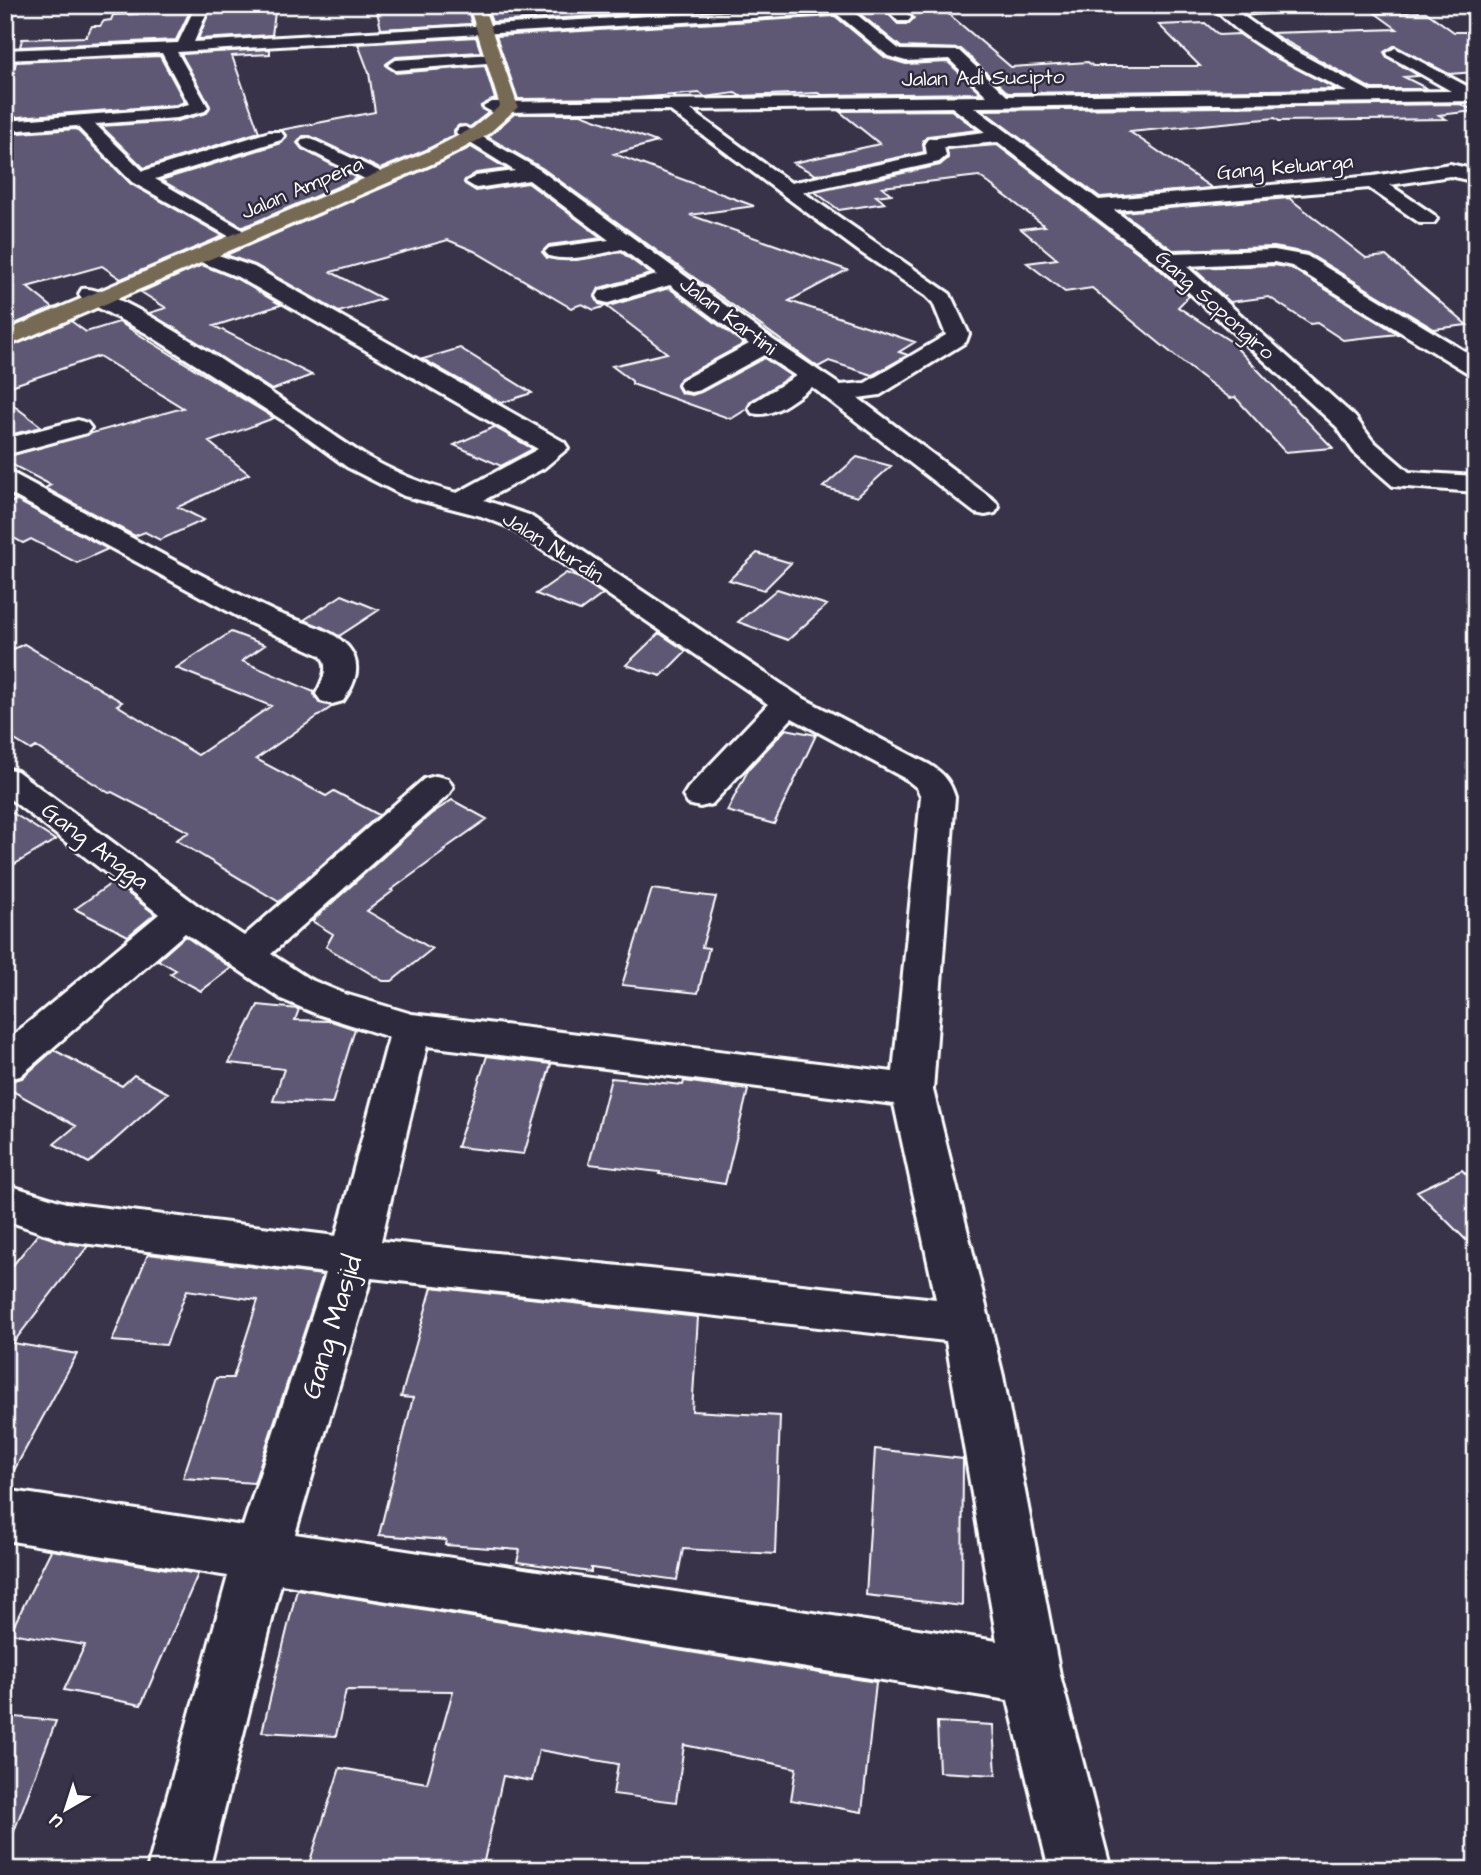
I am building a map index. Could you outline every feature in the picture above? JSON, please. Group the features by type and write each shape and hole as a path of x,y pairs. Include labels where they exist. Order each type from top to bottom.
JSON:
{"main road":[{"path":"462,5 490,54 500,107"},
{"path":"476,5 478,29"},
{"name":"Jalan Ampera","path":"5,330 203,256 498,121 500,107"},
{"name":"Jalan Ampera","path":"5,340 234,233 469,135"}],"street":[{"path":"176,48 203,5"},
{"path":"890,5 903,18"},
{"path":"1223,8 1311,5"},
{"path":"5,55 176,48 838,7 894,53 906,56 953,54 1001,100"},
{"path":"1223,8 1278,48 1368,97"},
{"path":"5,40 27,38"},
{"path":"5,126 177,113 199,107 176,48"},
{"path":"1395,53 1465,98"},
{"path":"396,65 490,54"},
{"path":"1278,81 1300,97"},
{"path":"1421,83 1465,98"},
{"path":"1084,84 1102,99"},
{"path":"1135,84 1154,88 1165,98"},
{"name":"Jalan Adi Sucipto","path":"500,107 1165,98 1465,98"},
{"name":"Gang Sopongiro","path":"956,101 1167,260 1346,422 1363,446 1402,481 1476,484"},
{"path":"673,105 894,268 944,300 958,337 877,387 863,392 834,393"},
{"path":"81,120 139,178 234,233"},
{"name":"Jalan Kartini","path":"469,135 533,174 765,345 813,376 985,507"},
{"path":"139,178 275,136"},
{"path":"788,189 932,158 937,156 934,143 1000,136"},
{"path":"309,143 372,175"},
{"name":"Gang Keluarga","path":"1097,206 1373,182 1450,170 1476,176"},
{"path":"476,182 533,174"},
{"path":"1373,182 1427,219"},
{"path":"556,252 593,249 626,242"},
{"path":"203,256 246,272 555,448 528,466 486,485 462,502"},
{"path":"1167,260 1274,256 1292,258 1319,271 1476,368"},
{"path":"608,296 675,277"},
{"name":"Jalan Nurdin","path":"95,297 133,315 296,418 356,461 414,489 508,515 788,702 918,772 933,783 938,797 912,1090"},
{"path":"691,385 765,345"},
{"path":"761,408 813,376"},
{"path":"5,447 78,428"},
{"path":"13,492 338,654 342,665 340,680 332,694"},
{"path":"700,796 788,702"},
{"name":"Gang Angga","path":"5,778 184,914"},
{"path":"245,956 436,787"},
{"path":"5,1065 184,914 295,989 331,1004 411,1029 912,1090 967,1324 1031,1675 1080,1870"},
{"name":"Gang Masjid","path":"178,1870 261,1556 354,1257 411,1029"},
{"path":"5,1202 66,1222 354,1257 967,1324"},
{"path":"5,1515 1031,1675"}],"building":[{"path":"140,5 193,5 176,40 20,47 22,39 86,37 92,26 100,26 104,21 111,20 113,15 138,14"},
{"path":"212,5 276,5 272,35 198,39"},
{"path":"422,5 423,9 467,7 472,24 381,29 376,7"},
{"path":"582,5 596,8 794,5 492,22 486,6"},
{"path":"849,5 880,5 898,24 908,24 914,18 903,5 938,5 1011,67 1088,62 1093,66 1200,66 1159,25 1205,23 1219,35 1239,34 1274,57 1336,89 1008,93 961,49 901,47"},
{"path":"1426,12 1454,32 1476,32 1476,72 1449,74 1394,46 1384,52 1387,57 1419,76 1404,77 1428,89 1372,89 1271,33 1397,29 1375,13"},
{"path":"835,16 886,58 906,64 948,62 981,93 740,96 735,93 705,97 700,93 635,98 518,99 496,36"},
{"path":"476,37 481,52 396,57 386,64 396,73 485,66 495,99 481,106 488,113 470,127 459,125 454,130 455,135 426,150 380,169 310,136 303,136 297,143 302,149 358,178 243,227 161,180 282,143 287,136 281,130 375,112 369,73 358,44"},
{"path":"270,49 270,54 232,56 259,132 144,168 101,126 177,121 207,113 210,106 181,54"},
{"path":"160,56 185,102 176,105 5,118 5,106 16,62"},
{"path":"1460,104 1475,111 1439,115 1446,119 1279,121 1275,118 1130,132 1212,188 1100,197 982,110"},
{"path":"951,110 978,130 928,136 923,141 924,152 816,175 793,163 880,144 839,111"},
{"path":"514,114 581,114 657,142 614,154 754,206 690,215 847,270 789,301 915,342 899,352 908,355 872,375 829,361 818,367 542,168 488,137"},
{"path":"76,129 131,184 223,236 121,279 102,266 27,287 53,308 5,328 5,134"},
{"path":"997,145 1157,267 1189,296 1178,307 1230,341 1333,448 1285,452 1235,397 1230,398 1191,369 1092,288 1065,292 1027,263 1057,259 1021,229 1045,226 979,176 882,187 891,194 876,196 885,203 839,210 815,192 940,165 948,158 947,149"},
{"path":"471,147 507,169 476,173 465,180 465,184 476,191 528,183 602,238 549,245 542,252 547,258 576,260 621,252 651,274 599,288 595,297 599,304 609,306 669,288 744,344 681,378 677,386 681,393 692,395 701,392 764,358 791,376 751,401 747,409 731,419 632,384 632,381 612,366 667,353 606,306 594,310 582,304 571,308 474,251 448,240 331,272 383,299 339,312 255,265 226,255"},
{"path":"1289,198 1366,258 1386,256 1467,325 1434,329 1307,253 1274,247 1173,250 1121,212"},
{"path":"202,265 237,279 281,305 214,326 312,375 272,390 149,313 166,308 141,292"},
{"path":"1274,265 1291,268 1398,334 1343,340 1317,323 1310,324 1269,297 1230,302 1193,268"},
{"path":"71,321 86,332 119,322 274,418 209,442 249,474 178,507 204,520 160,540 145,532 135,536 45,488 51,485 5,461 5,457 183,408 99,356 5,388 5,349"},
{"path":"460,348 532,393 501,403 423,359"},
{"path":"5,399 42,427 5,436"},
{"path":"494,427 533,449 501,466 454,445"},
{"path":"857,457 891,466 857,497 823,487"},
{"path":"16,500 108,549 77,563 31,539 23,543 5,533 5,505"},
{"path":"757,553 791,563 764,590 729,580"},
{"path":"566,573 603,594 580,611 536,594"},
{"path":"777,589 827,605 788,640 738,622"},
{"path":"342,595 379,610 339,636 304,620"},
{"path":"231,632 265,645 242,661 314,692 319,703 333,706 256,759 326,796 334,791 379,815 279,902 176,840 189,832 112,792 109,793 36,747 31,750 5,734 5,653 24,644 122,702 117,705 198,755 271,706 176,668"},
{"path":"659,633 686,651 661,676 626,665"},
{"path":"786,729 816,735 774,824 727,811 749,768"},
{"path":"452,800 487,819 443,850 445,851 367,911 432,949 392,981 383,981 326,947 333,934 312,921 431,814"},
{"path":"5,808 55,840 5,870"},
{"path":"113,882 155,914 128,936 75,909"},
{"path":"652,889 716,897 702,947 709,948 698,993 622,985"},
{"path":"185,936 231,968 201,991 170,974 176,970 158,960"},
{"path":"258,1005 299,1009 295,1020 331,1021 355,1029 332,1104 273,1101 284,1069 229,1063"},
{"path":"54,1050 122,1086 134,1075 168,1093 89,1163 54,1144 76,1126 5,1087 5,1082 22,1078"},
{"path":"487,1056 551,1064 524,1154 457,1147"},
{"path":"611,1078 683,1085 684,1081 748,1090 725,1184 659,1174 660,1172 589,1164"},
{"path":"1462,1170 1476,1184 1476,1250 1417,1191"},
{"path":"38,1234 65,1243 88,1246 13,1343 77,1354 5,1487 5,1275"},
{"path":"148,1254 323,1275 254,1483 183,1478 216,1378 233,1378 258,1300 187,1290 166,1345 112,1341"},
{"path":"432,1287 698,1317 692,1411 780,1416 775,1554 683,1549 677,1580 591,1568 591,1572 517,1562 520,1550 445,1545 446,1540 379,1535 413,1398 401,1397"},
{"path":"875,1449 963,1459 962,1606 866,1595"},
{"path":"51,1550 198,1574 141,1705 64,1690 85,1645 10,1633"},
{"path":"297,1589 876,1682 862,1812 791,1800 796,1768 684,1745 676,1802 613,1794 618,1764 539,1750 532,1781 503,1776 482,1870 307,1870 340,1768 427,1783 453,1691 346,1690 336,1736 262,1732"},
{"path":"5,1716 56,1721 8,1847 5,1846"},
{"path":"937,1722 993,1725 996,1775 939,1772"}]}
